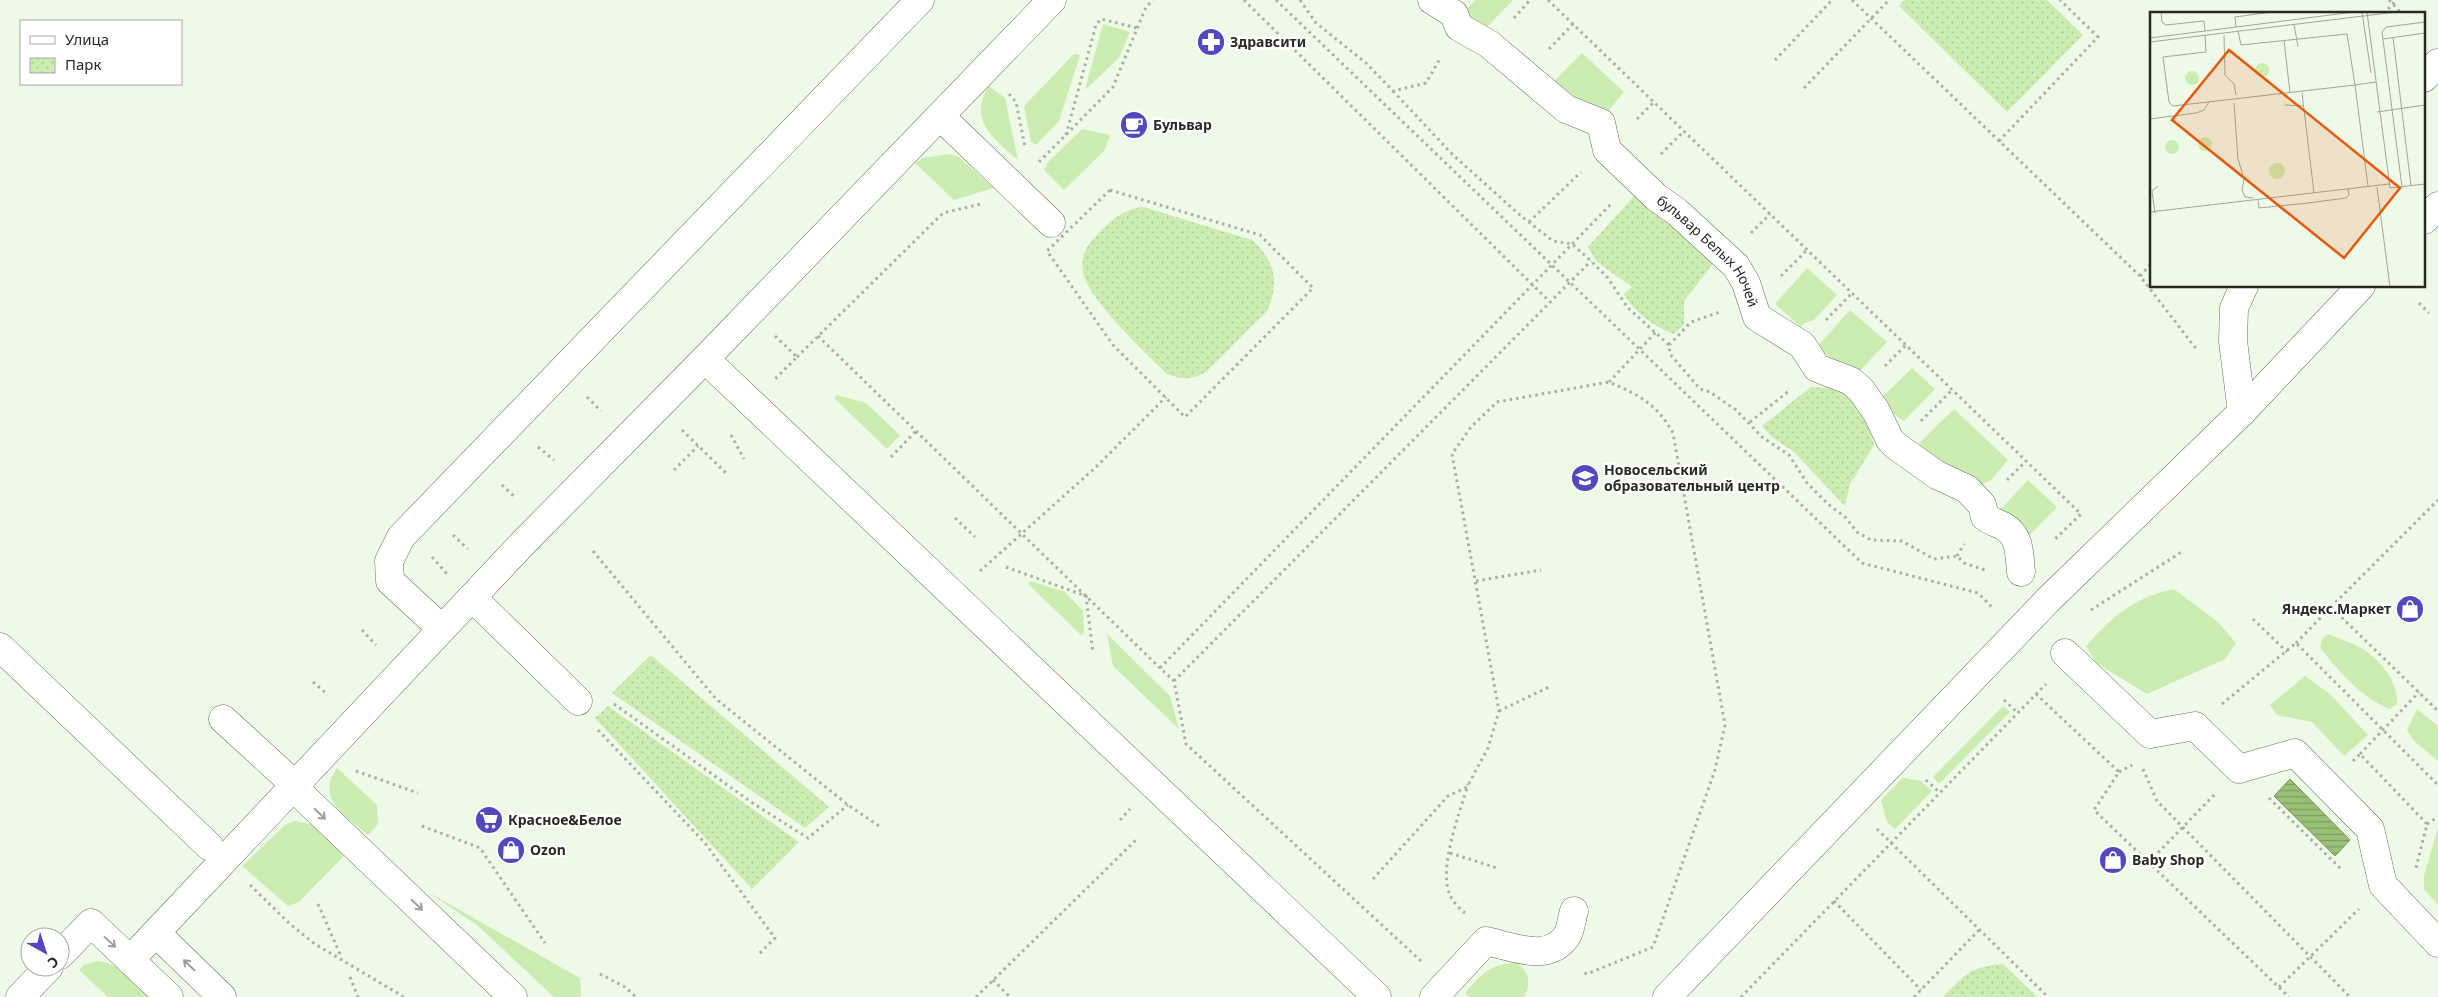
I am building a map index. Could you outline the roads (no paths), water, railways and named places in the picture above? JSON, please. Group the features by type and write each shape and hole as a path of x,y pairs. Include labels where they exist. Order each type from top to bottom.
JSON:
{"street":[{"path":"442,629 390,581 389,561 401,537 920,0"},
{"path":"130,960 525,541 705,359 1052,0"},
{"name":"бульвар Белых Ночей","path":"1432,0 1454,14 1459,26 1489,44 1566,110 1601,123 1607,150 1656,197 1677,212 1736,266 1746,283 1757,318 1802,345 1817,368 1851,381 1861,390 1876,411 1890,440 1896,446 1937,475 1967,489 1982,505 1985,517 2004,526 2014,536 2019,545 2021,572"},
{"path":"2426,76 2438,63"},
{"path":"940,116 1051,222"},
{"path":"2426,218 2438,206"},
{"path":"2242,412 2233,341 2234,308 2243,288"},
{"path":"1667,997 2049,599 2242,412 2360,288"},
{"path":"705,359 1377,997"},
{"path":"483,608 583,710"},
{"path":"0,647 209,846"},
{"path":"2065,653 2150,734 2195,726 2239,769 2295,754 2370,829 2383,885 2438,943"},
{"path":"222,719 513,997"},
{"path":"1434,997 1486,941 1542,953 1554,949 1568,933 1574,911"},
{"path":"70,945 91,923 169,997"},
{"path":"156,934 222,997"},
{"path":"20,997 39,977"}],"place":[{"name":"Здравсити","path":"1211,42"},
{"name":"Бульвар","path":"1134,125"},
{"name":"Новосельский образовательный центр","path":"1585,478"},
{"name":"Яндекс.Маркет","path":"2410,609"},
{"name":"Красное&Белое","path":"489,820"},
{"name":"Ozon","path":"511,850"},
{"name":"Baby Shop","path":"2113,860"}]}
